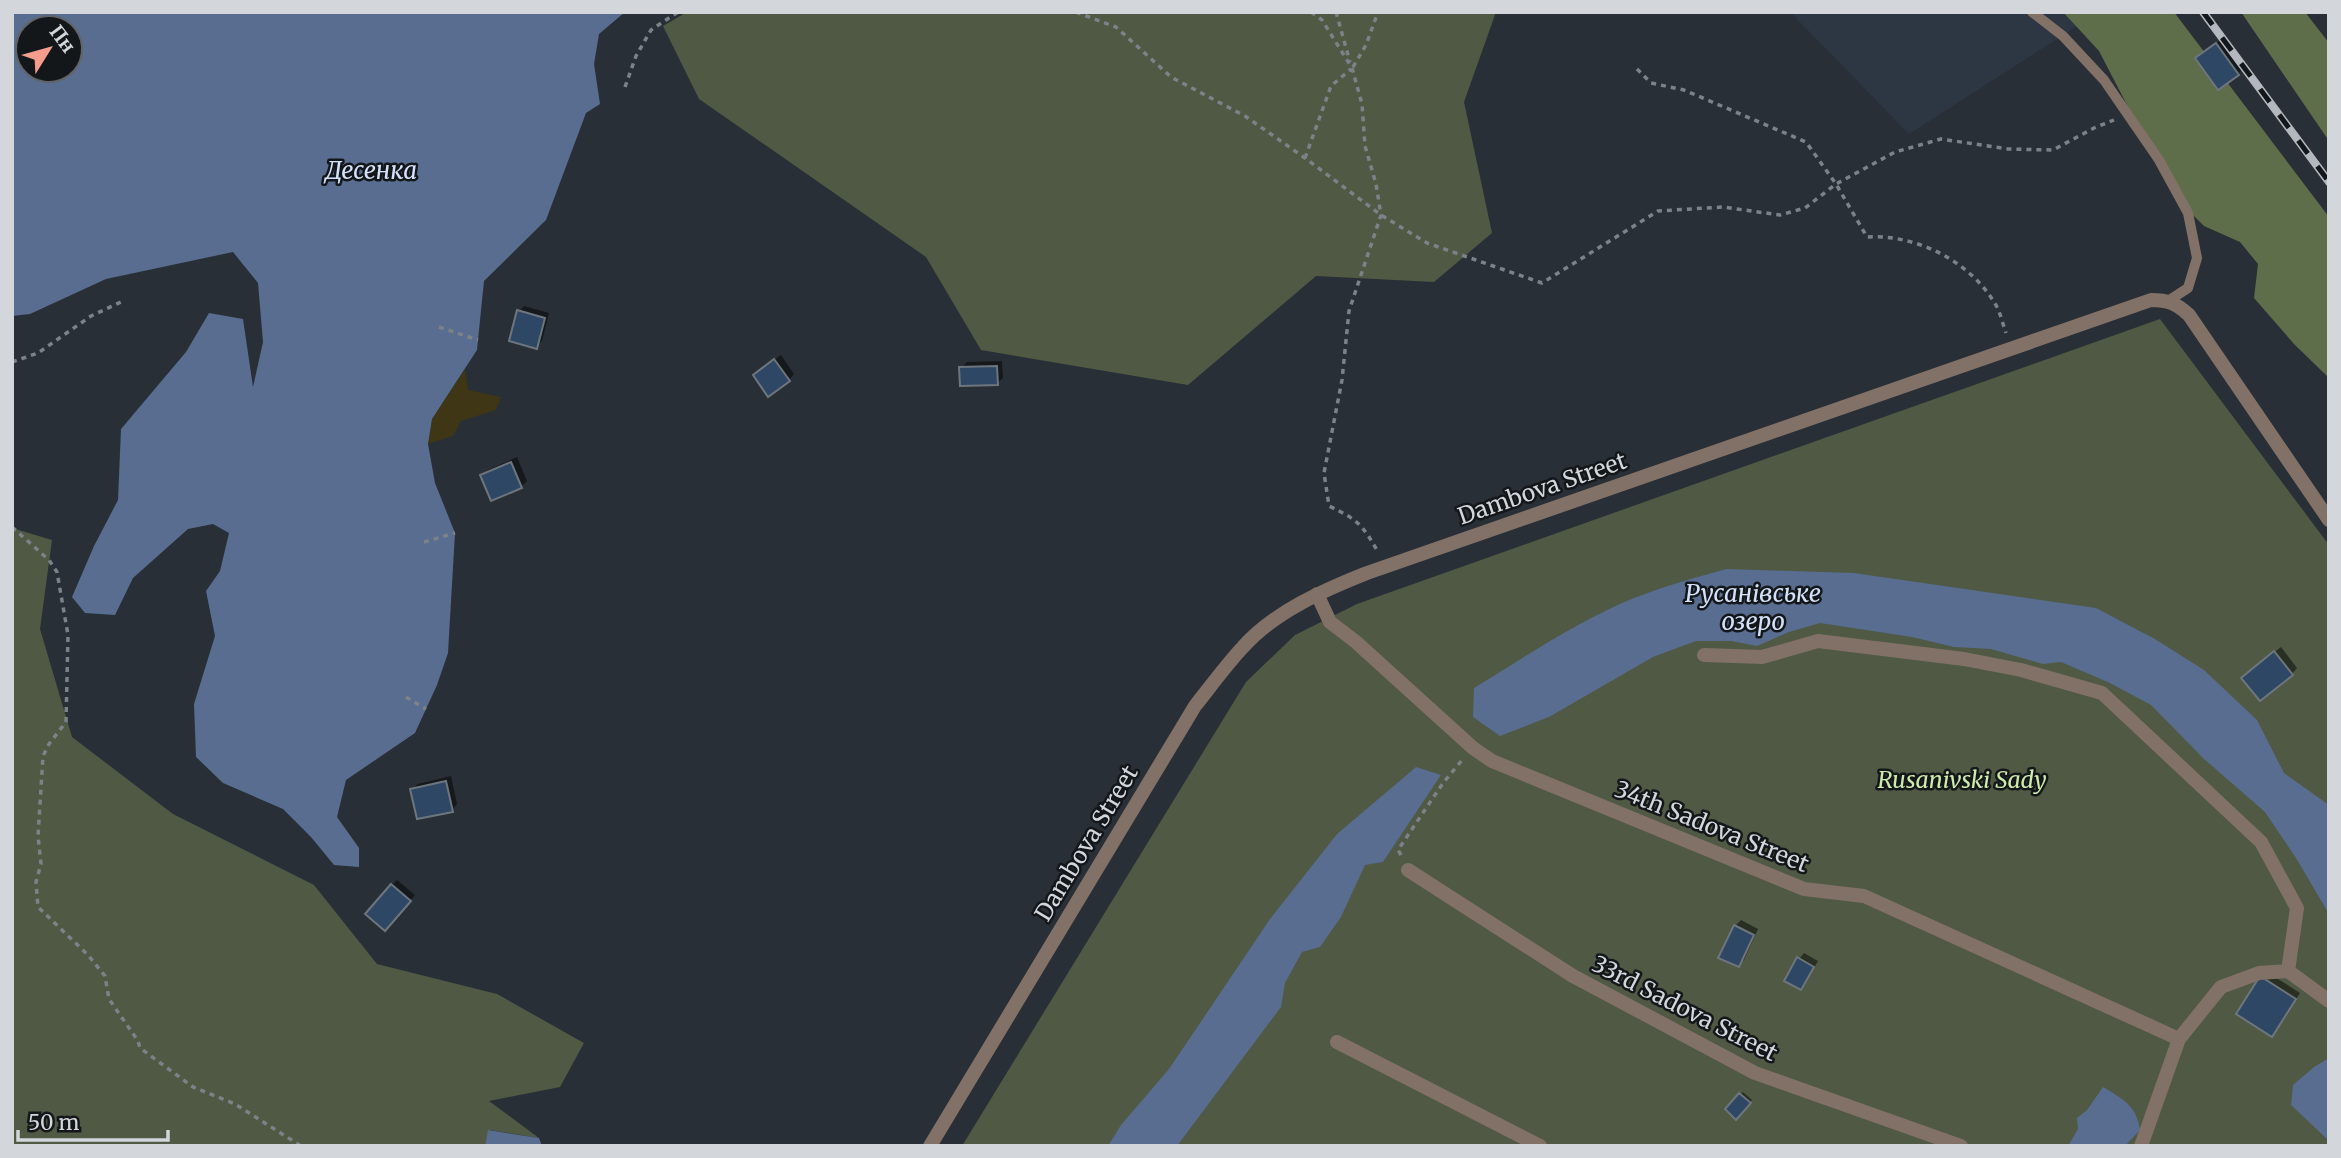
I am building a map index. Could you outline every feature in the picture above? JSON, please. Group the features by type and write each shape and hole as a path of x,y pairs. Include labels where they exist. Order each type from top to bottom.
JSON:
{"street":[{"name":"Dambova Street","path":"930,1146 1195,706 1244,646 1263,629 1317,594 1386,566 2151,300 2168,300"},
{"path":"2168,300 2189,315 2329,520"},
{"name":"34th Sadova Street","path":"1317,594 1330,622 1365,649 1472,748 1492,761 1804,889 1864,896 2179,1039"},
{"path":"1704,655 1762,657 1818,641 1964,659 2021,670 2102,693 2261,842 2297,908 2288,971"},
{"name":"33rd Sadova Street","path":"1408,870 1573,976 1755,1073 1961,1146"},
{"path":"2140,1146 2179,1039 2221,987 2259,973 2288,971 2329,1001"},
{"path":"1337,1042 1540,1146"}],"lane":[{"path":"2032,12 2063,36 2104,79 2159,160 2188,213 2197,258 2188,288 2168,300"}],"path":[{"path":"625,87 636,56 651,30 678,12"},
{"path":"1076,12 1115,27 1171,77 1245,116 1381,215 1427,243 1542,283 1658,211 1723,207 1780,215 1805,208 1836,184 1895,152 1941,139 2008,149 2053,150 2094,128 2129,114"},
{"path":"1311,12 1322,20 1352,68"},
{"path":"1336,12 1362,104 1365,146 1376,184 1381,215 1349,311 1342,380 1324,473 1329,506 1354,518 1367,533 1386,566"},
{"path":"1306,158 1331,86 1352,68 1366,45 1378,12"},
{"path":"1637,69 1651,83 1684,90 1806,142 1836,184 1867,237 1887,236 1935,249 1970,274 1997,307 2012,348"},
{"path":"12,362 38,353 91,316 123,301"},
{"path":"439,327 478,340"},
{"path":"12,527 49,560 57,572 68,635 66,722 43,756 38,836 41,864 36,882 38,907 89,955 105,976 109,999 140,1048 193,1087 235,1104 301,1146"},
{"path":"424,542 455,533"},
{"path":"406,697 426,709"},
{"path":"1408,870 1398,850 1443,783 1472,748"}],"shaded area":[{"path":"1790,12 2099,12 1909,134"}],"green space":[{"path":"687,12 1496,12 1464,102 1492,233 1434,282 1316,276 1188,385 981,350 926,257 699,99 663,26"},
{"path":"2063,12 2174,12 2329,217 2329,378 2294,344 2254,298 2258,264 2240,242 2204,226 2184,206 2141,132 2099,51"},
{"path":"2241,12 2305,12 2329,43 2329,141"},
{"name":"Rusanivski Sady","path":"2160,319 2329,545 2329,1146 962,1146 1246,682 1295,635 1357,604"},
{"path":"12,528 52,540 40,629 72,737 173,814 314,885 377,964 497,994 584,1043 560,1087 489,1101 539,1138 489,1130 485,1146 12,1146"}],"sand":[{"path":"465,369 468,390 501,397 496,410 461,421 453,436 428,444 432,419"}],"water":[{"name":"Десенка","path":"12,12 625,12 599,34 594,64 600,104 586,113 546,220 484,281 477,350 432,419 428,444 435,483 455,533 448,653 415,733 346,780 337,817 359,848 359,867 334,865 283,809 223,783 196,757 194,704 215,636 206,591 220,571 229,533 213,524 188,529 133,578 115,615 85,613 72,597 118,500 121,429 186,352 209,313 243,319 253,387 263,342 258,283 233,252 106,279 30,314 12,316"},
{"name":"Русанівське озеро","path":"1727,569 1854,573 2096,608 2155,639 2204,670 2257,720 2284,773 2329,805 2329,914 2265,812 2204,759 2151,705 2110,683 2061,662 2043,664 1991,649 1954,647 1912,637 1820,623 1789,632 1757,646 1731,641 1696,641 1653,657 1549,717 1500,736 1473,717 1474,688 1552,640 1634,598"},
{"path":"1416,767 1441,775 1383,862 1365,865 1341,917 1320,947 1302,952 1285,983 1281,1007 1177,1146 1108,1146 1121,1125 1169,1069 1270,919 1337,834"},
{"path":"2329,1058 2329,1141 2291,1105 2293,1085"},
{"path":"2103,1087 2132,1109 2140,1130 2125,1146 2068,1146 2078,1129 2077,1118 2087,1110"},
{"path":"488,1130 539,1138 542,1146 485,1146"}],"building":[{"path":"2216,43 2239,75 2218,90 2195,58"},
{"path":"517,310 545,318 537,349 509,341"},
{"path":"774,359 790,381 768,397 753,375"},
{"path":"997,366 998,385 960,386 959,367"},
{"path":"511,462 522,488 491,501 480,475"},
{"path":"2274,651 2293,675 2260,701 2241,678"},
{"path":"446,781 453,812 417,819 410,789"},
{"path":"391,884 411,901 385,931 365,914"},
{"path":"1734,925 1754,935 1739,967 1718,958"},
{"path":"1797,957 1814,967 1801,990 1784,981"},
{"path":"2260,976 2296,999 2272,1037 2236,1014"},
{"path":"1739,1093 1751,1103 1736,1120 1725,1109"}],"railway":[{"path":"2203,12 2329,182"}]}
